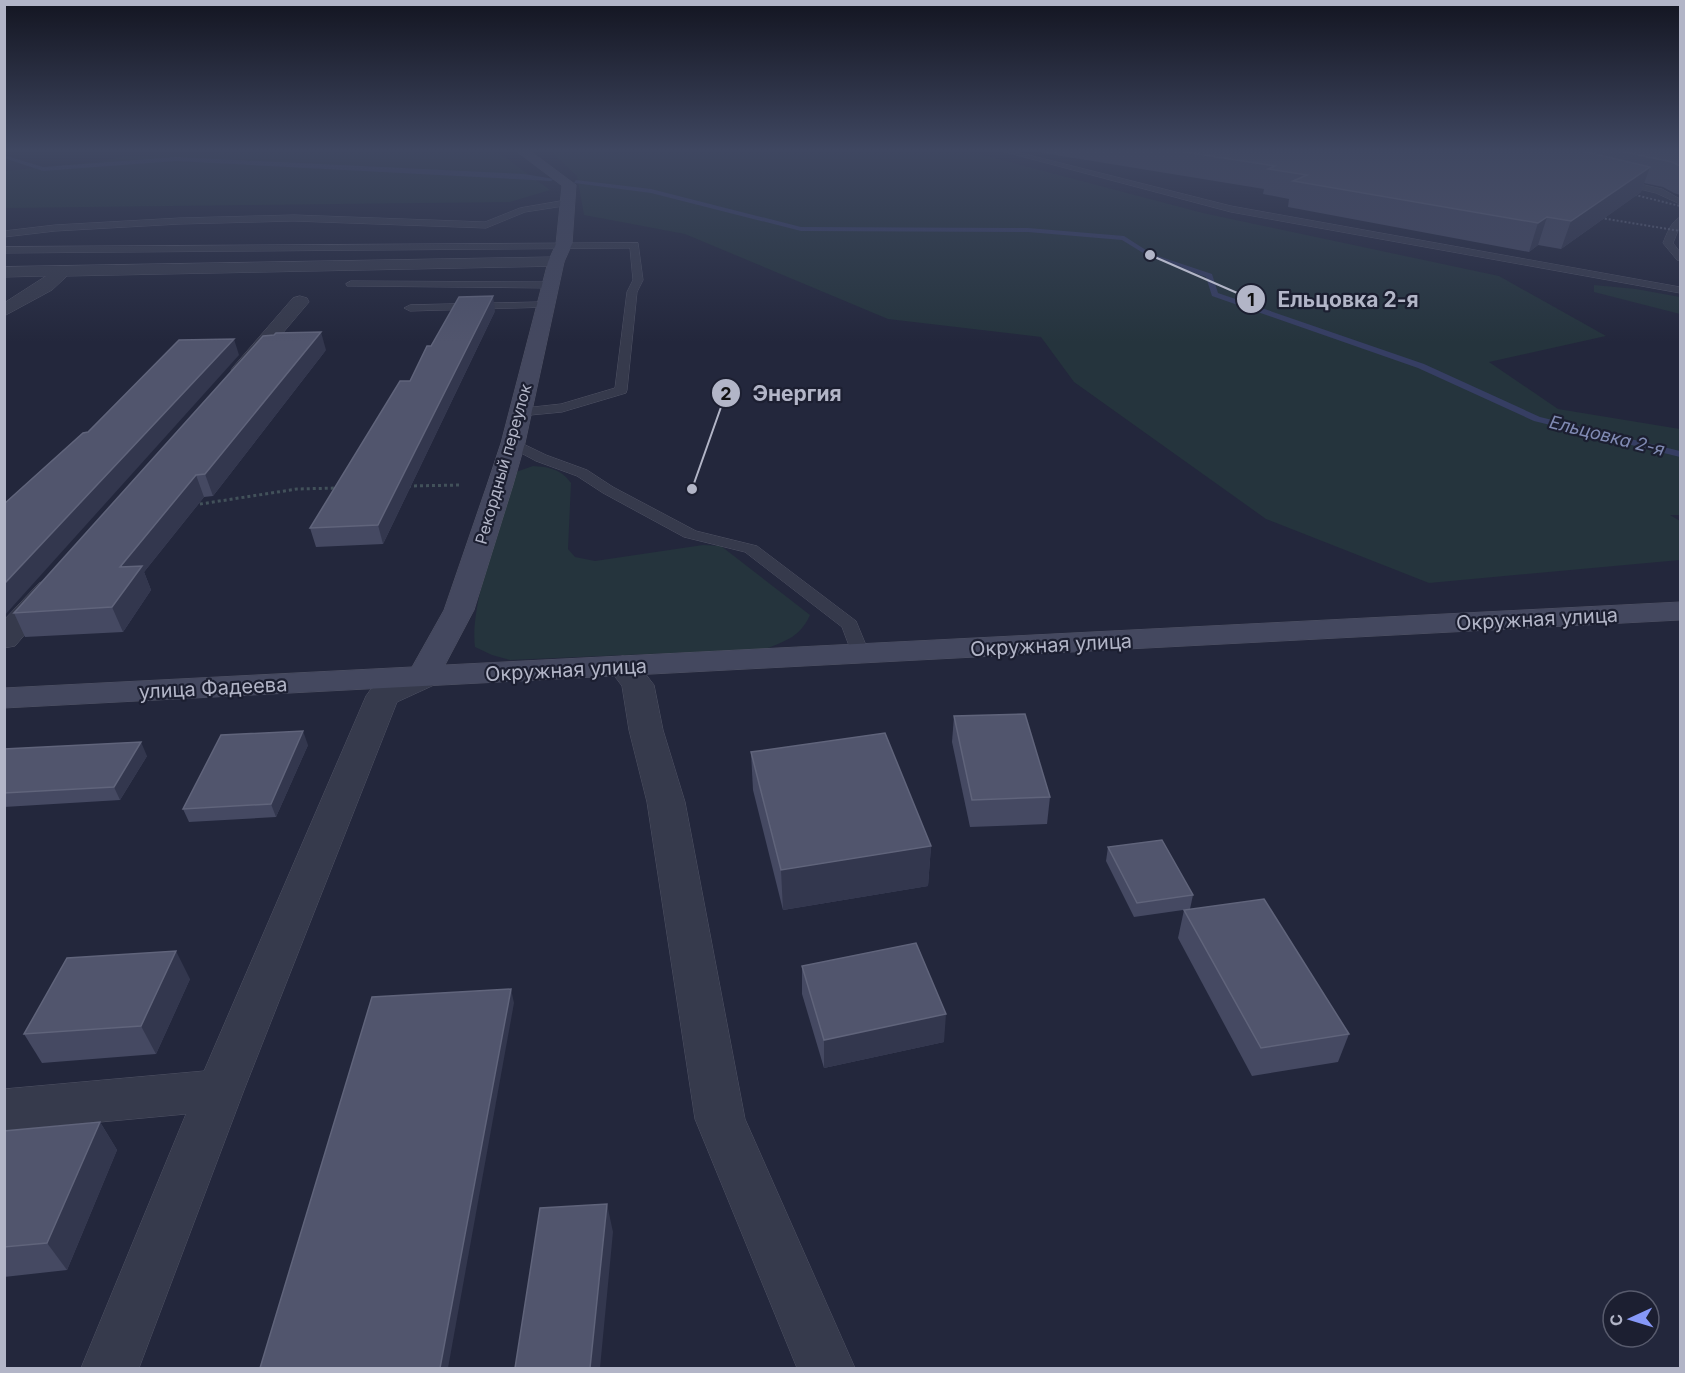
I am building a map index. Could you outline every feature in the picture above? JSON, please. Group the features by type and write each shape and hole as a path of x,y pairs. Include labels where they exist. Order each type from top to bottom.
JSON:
{"main road":[{"name":"Рекордный переулок","path":"422,678 459,610 513,443 554,274 565,214"},
{"name":"Окружная улица","path":"422,678 1680,611"},
{"name":"улица Фадеева","path":"4,698 422,678"}],"street":[{"path":"4,311 46,286 64,270"},
{"path":"4,272 64,270 554,274"},
{"path":"225,388 300,302"},
{"path":"4,639 65,570"},
{"path":"623,666 638,685 646,730 666,802 720,1119 826,1368"},
{"path":"110,1368 220,1090 383,696 422,678"},
{"path":"4,1110 220,1090"}],"lane":[{"path":"4,234 55,228 294,218 486,225 514,214"},
{"path":"1259,214 1680,290"},
{"path":"1680,220 1672,231 1668,243 1680,258"},
{"path":"410,308 554,274 635,245 638,280 632,292 621,390 562,408 520,412"},
{"path":"4,250 554,274"},
{"path":"351,284 554,274"},
{"path":"513,443 541,458 582,473 608,490 690,534 751,549 850,625 861,655"}],"path":[{"path":"405,486 500,485"},
{"path":"187,505 209,504 297,489 345,488"}],"shaded area":[{"path":"1208,214 1499,276 1606,336 1489,362 1558,409 1680,429 1680,515 1670,515 1680,521 1680,560 1429,583 1266,519 1074,382 1041,337 888,319 685,234 584,215"},
{"path":"1594,285 1636,289 1680,297 1680,314 1594,292"},
{"path":"533,466 554,470 571,483 568,549 575,557 595,561 703,545 721,546 810,615 802,628 792,637 766,649 510,660 475,647 477,608 488,560 503,512 516,472"}],"building":[{"path":"1486,214 1581,214 1571,221 1547,217 1538,223"},
{"path":"493,296 378,525 310,528 400,381 410,381 427,346 431,346 459,297"},
{"path":"321,332 205,474 196,475 120,567 142,566 112,607 14,613 263,336 276,333"},
{"path":"234,339 4,584 4,504 83,433 88,432 179,340"},
{"path":"1025,714 1050,797 972,800 954,716"},
{"path":"303,731 271,804 183,809 221,735"},
{"path":"885,733 931,846 781,870 751,752"},
{"path":"141,742 114,787 4,793 4,749"},
{"path":"1162,840 1193,895 1137,903 1108,847"},
{"path":"1264,899 1349,1034 1261,1048 1184,910"},
{"path":"916,943 946,1014 824,1040 802,966"},
{"path":"176,951 141,1026 24,1034 67,958"},
{"path":"511,989 440,1368 260,1368 372,997"},
{"path":"100,1122 47,1243 4,1247 4,1131"},
{"path":"607,1204 590,1368 515,1368 540,1208"}],"waterway":[{"name":"Ельцовка 2-я","path":"742,214 801,229 1028,230 1124,238 1150,255 1209,276 1215,294 1421,366 1537,419 1680,454"}],"railway":[{"path":"1589,216 1680,231"}],"place":[{"name":"Ельцовка 2-я","path":"1150,255"},
{"name":"Энергия","path":"692,489"}]}
